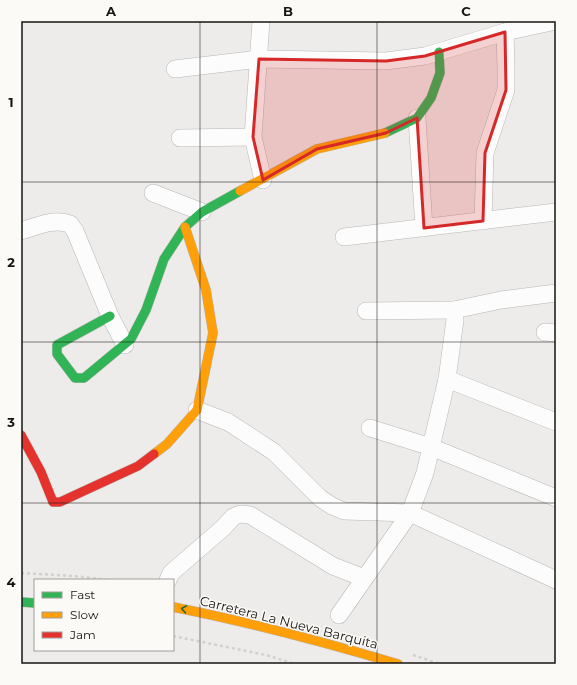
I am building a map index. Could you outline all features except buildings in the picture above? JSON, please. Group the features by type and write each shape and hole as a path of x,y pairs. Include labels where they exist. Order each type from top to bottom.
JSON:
{"street":[{"path":"261,21 254,137 263,180"},
{"path":"174,69 259,59 386,61 424,56 505,32 556,21"},
{"path":"483,221 485,153 506,90 505,32"},
{"path":"110,316 57,345 57,354 76,378 84,378 131,339 146,310 164,259 185,227 202,212 263,180 317,149 386,133 417,118 431,98 440,73 439,52"},
{"path":"417,118 424,228"},
{"path":"180,138 254,137"},
{"path":"153,193 202,212"},
{"path":"344,237 556,212"},
{"path":"21,231 59,221 70,224 75,231 110,316 125,345"},
{"path":"21,435 41,472 53,502 60,502 138,466 167,444 197,410 213,333 206,290 185,227"},
{"path":"366,311 454,310 501,300 556,293"},
{"path":"339,615 410,513 424,473 447,379 455,320 454,310"},
{"path":"447,379 556,422"},
{"path":"197,410 228,422 274,452 320,498 332,506 344,511 410,513 556,580"},
{"path":"370,428 431,447 556,498"},
{"path":"168,579 171,573 223,528 233,517 240,514 250,515 333,566 364,578"},
{"path":"21,602 34,603"},
{"name":"Carretera La Nueva Barquita","path":"174,607 219,616 322,641 398,664"}],"path":[{"path":"21,573 100,579"},
{"path":"174,636 266,655 295,664"}],"highlighted area":[{"path":"505,32 506,90 485,153 483,221 424,228 417,118 386,133 317,149 263,180 253,137 259,59 386,61 425,56"}],"traffic: fast":[{"path":"385,133 417,118 431,98 440,73 439,52"},
{"path":"110,316 57,345 57,354 75,378 84,378 131,339 146,310 164,259 185,227 202,212 240,191"},
{"path":"21,602 34,603"}],"traffic: slow":[{"path":"240,191 317,149 385,133"},
{"path":"154,454 167,444 197,410 213,333 206,290 185,227"},
{"path":"174,607 286,633 398,664"}],"traffic: jam":[{"path":"21,435 41,472 53,502 60,502 138,466 154,454"}]}
